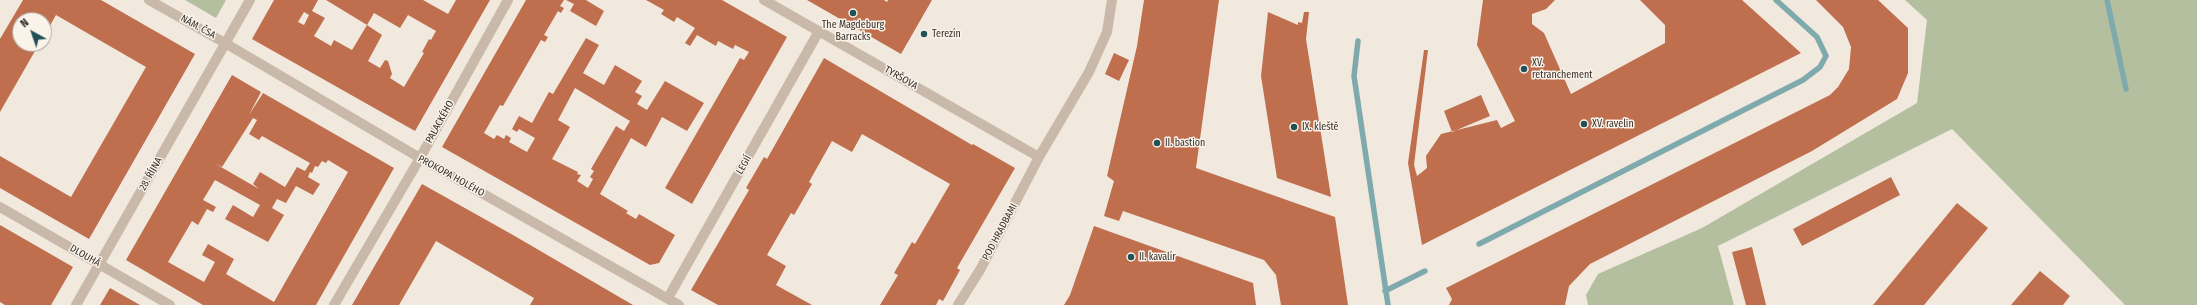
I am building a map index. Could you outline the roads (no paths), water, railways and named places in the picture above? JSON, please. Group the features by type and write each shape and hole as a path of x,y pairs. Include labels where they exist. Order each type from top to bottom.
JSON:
{"street":[{"name":"NÁM. ČSA","path":"149,0 225,42 250,0"},
{"name":"PALACKÉHO","path":"334,305 420,158 508,0"},
{"name":"TYRŠOVA","path":"764,0 1039,157"},
{"name":"POD HRADBAMI","path":"958,305 980,270 1039,157 1089,72 1106,32 1112,0"},
{"name":"LEGIÍ","path":"668,298 819,31"},
{"name":"PROKOPA HOLÉHO","path":"225,42 420,158 679,305"},
{"name":"28. ŘÍJNA","path":"76,305 225,42"},
{"name":"DLOUHÁ","path":"0,207 170,305"}],"waterway":[{"path":"1479,244 1803,80 1820,67 1826,56 1817,37 1776,0"},
{"path":"2107,0 2126,89"},
{"path":"1358,41 1354,76 1388,305"},
{"path":"1385,291 1425,271"}],"place":[{"name":"The Magdeburg Barracks","path":"853,13"},
{"name":"Terezín","path":"924,34"},
{"name":"XV. retranchement","path":"1524,69"},
{"name":"XV. ravelin","path":"1584,124"},
{"name":"IX. kleště","path":"1294,127"},
{"name":"II. bastion","path":"1157,143"},
{"name":"II. kavalír","path":"1131,257"}]}
